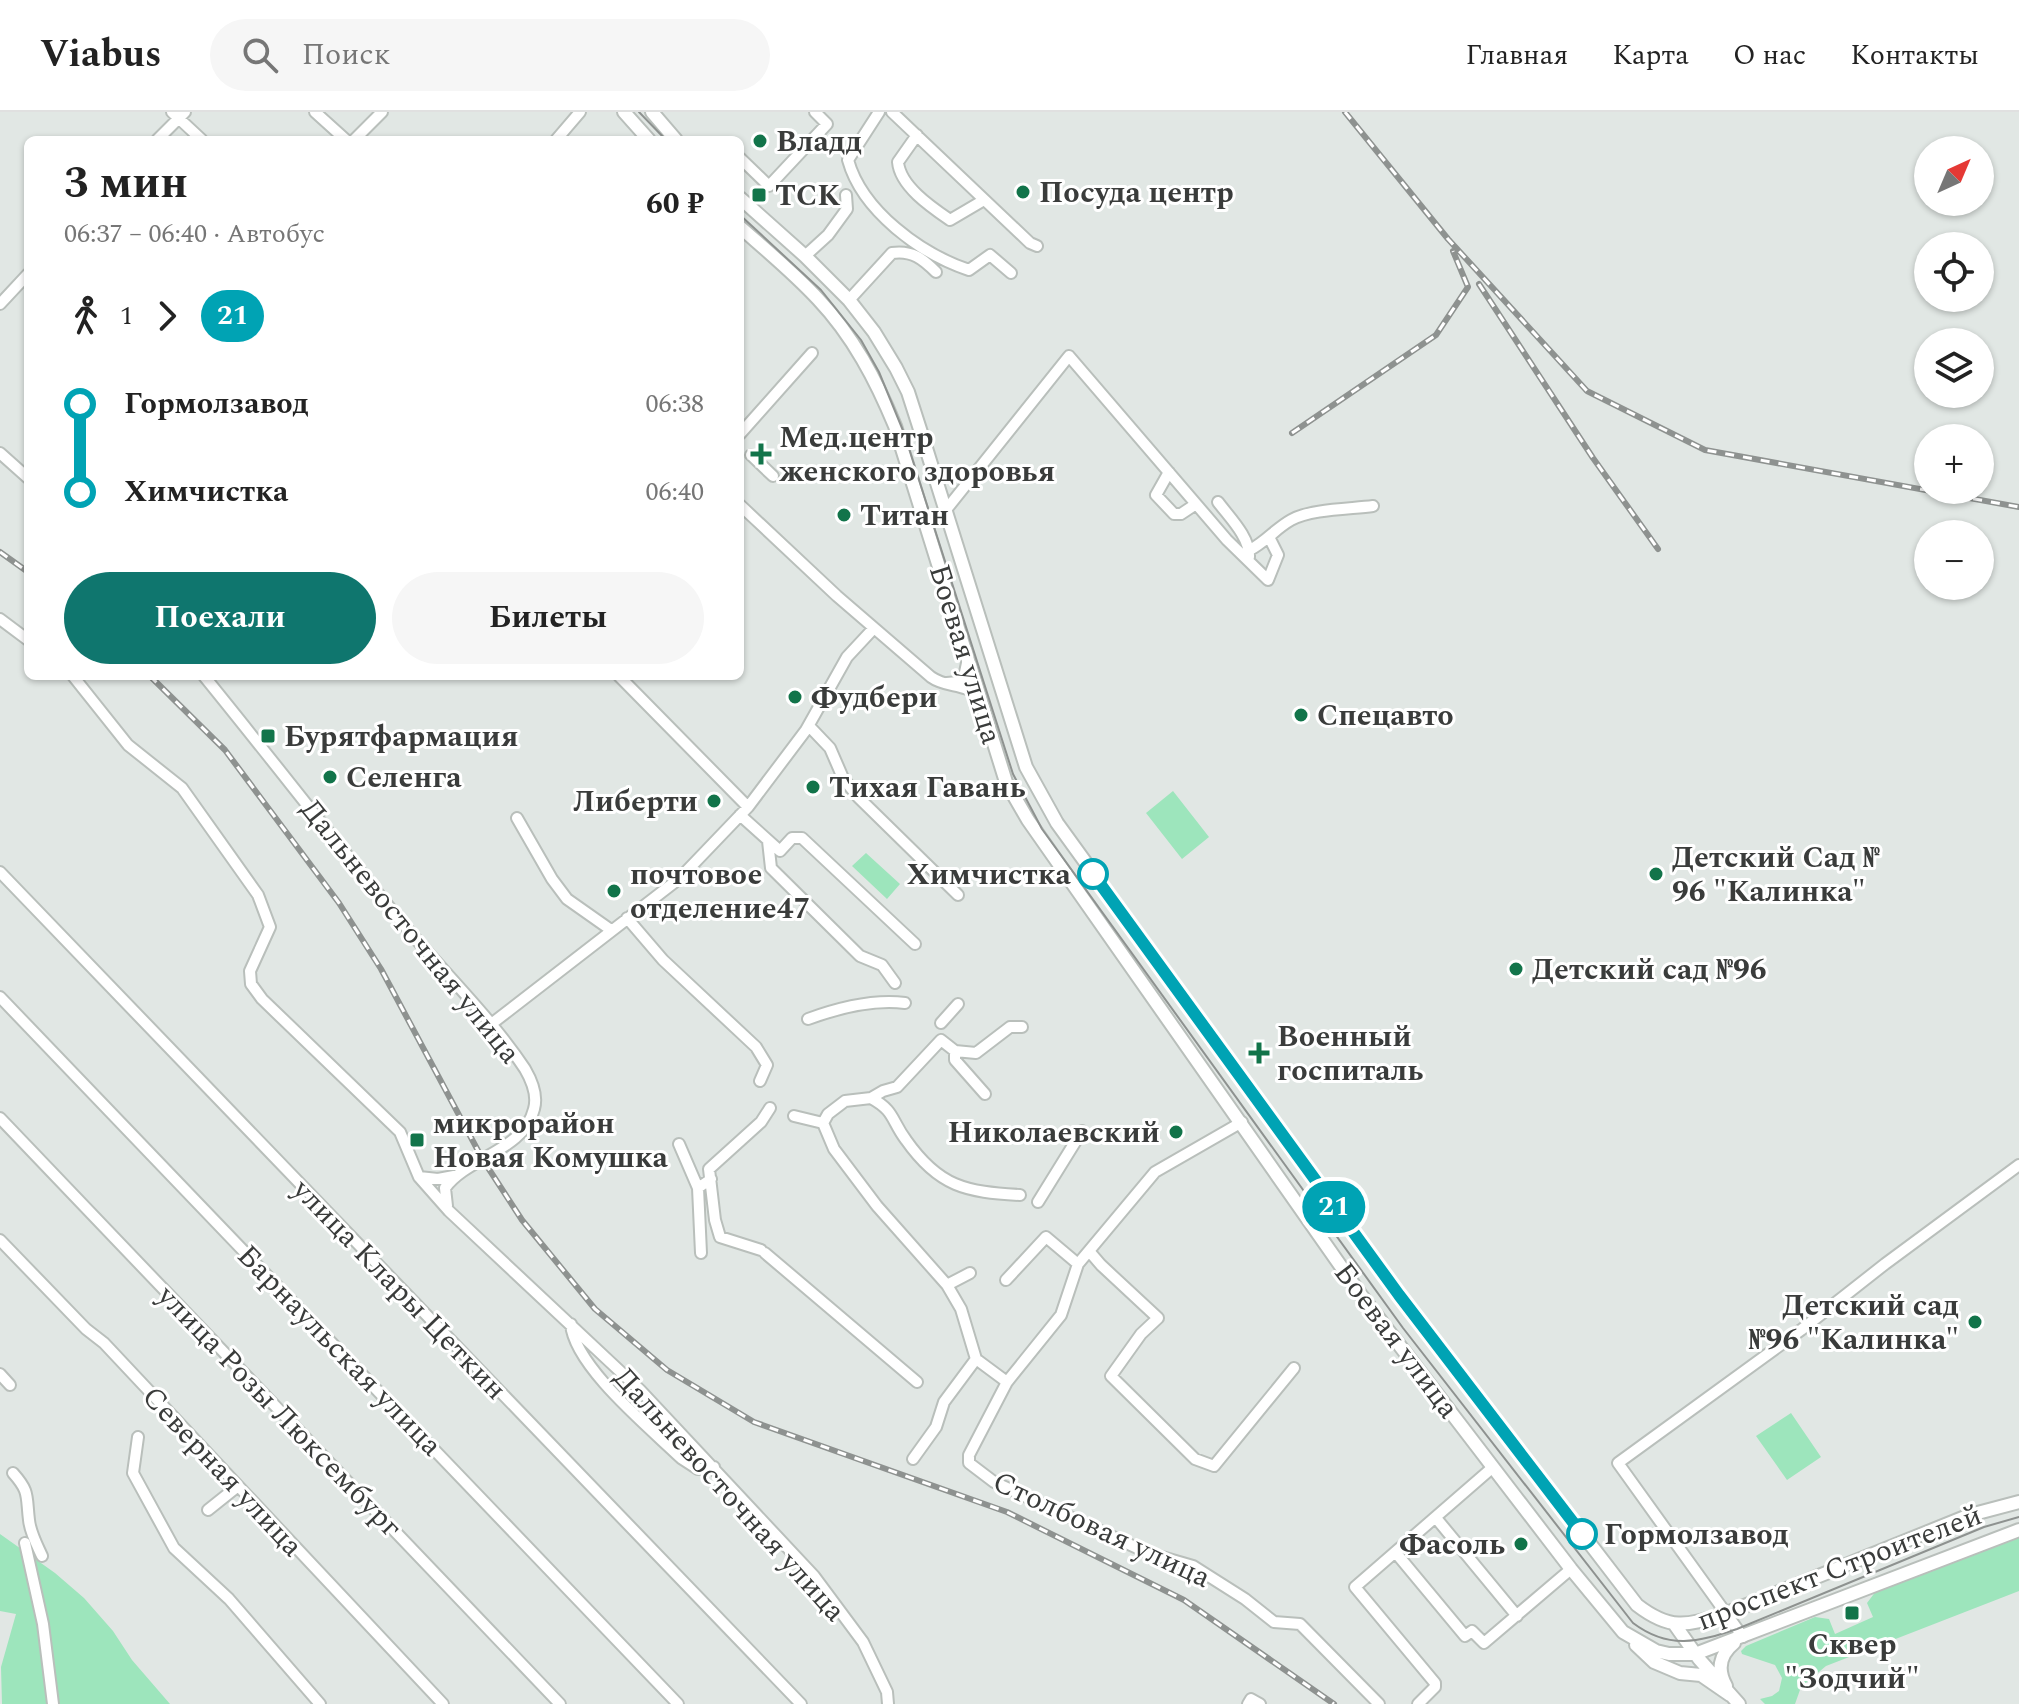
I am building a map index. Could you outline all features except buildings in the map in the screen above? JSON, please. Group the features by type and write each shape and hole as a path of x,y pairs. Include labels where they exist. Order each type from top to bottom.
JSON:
{"main road":[{"path":"624,112 645,136"},
{"path":"652,112 673,136"},
{"name":"Боевая улица","path":"744,202 849,300 874,332 908,392 1026,767 1039,794 1077,852 1399,1295 1637,1605 1660,1620"},
{"name":"Боевая улица","path":"744,231 818,299 866,363 895,426 1006,782 1028,820 1361,1295 1571,1569 1623,1632 1656,1651 1695,1654"},
{"name":"Столбовая улица","path":"1242,1122 1262,1109"},
{"name":"проспект Строителей","path":"1660,1620 1686,1625 1727,1613 1970,1515 2019,1502"},
{"name":"проспект Строителей","path":"1695,1654 2019,1530"},
{"path":"1675,1625 1695,1654 1735,1699"},
{"path":"1623,1632 1654,1662 1680,1673 1701,1675 1735,1699"},
{"path":"1735,1699 1720,1675 1722,1657 1729,1646 1743,1637"}],"street":[{"path":"315,112 342,136"},
{"path":"358,136 382,112"},
{"path":"559,136 580,112"},
{"path":"744,162 769,186 827,124 815,112"},
{"path":"879,112 848,160 852,174 868,199 890,225 951,264 969,270 990,255 1011,273"},
{"path":"892,112 1030,243 1037,246"},
{"path":"160,136 178,114 198,136"},
{"path":"917,135 898,162 899,174 932,208 950,220 984,200"},
{"path":"805,256 828,235 847,209 846,195"},
{"path":"849,300 892,253 914,255 936,272"},
{"path":"0,304 24,278"},
{"path":"744,430 812,353"},
{"path":"945,511 1069,356 1196,504 1268,580 1278,555 1270,539"},
{"path":"0,453 24,474"},
{"path":"751,455 773,476"},
{"path":"1169,472 1156,495 1174,514 1181,514 1196,504"},
{"path":"1218,502 1250,550 1249,563"},
{"path":"1250,550 1270,539 1275,531 1292,519 1373,506"},
{"path":"744,509 931,677 948,686 968,688 978,696"},
{"path":"0,619 24,637"},
{"path":"490,1025 680,878 744,811 809,726 847,657 874,628"},
{"path":"931,677 950,683 958,682 964,677 967,663"},
{"name":"Дальневосточная улица","path":"76,680 128,745 182,788 258,895 270,927 250,971 251,984 262,999 400,1132 419,1177 449,1211 490,1253 640,1390 814,1576 863,1642 888,1698"},
{"name":"Дальневосточная улица","path":"207,680 400,920 490,1025 533,1084 534,1109 518,1135 454,1176 438,1179 419,1177"},
{"path":"623,680 768,841 780,851 792,838 802,838 915,944"},
{"path":"809,726 830,748 843,778 858,797 958,895"},
{"path":"517,818 567,899 611,930"},
{"path":"768,841 771,868 860,956 882,965 895,983"},
{"name":"улица Клары Цеткин","path":"0,872 801,1704"},
{"path":"627,918 663,960 756,1047 767,1065 760,1081"},
{"name":"Барнаульская улица","path":"0,997 678,1704"},
{"path":"808,1019 857,1006 892,1001 905,1003"},
{"path":"941,1023 958,1004"},
{"path":"823,1123 828,1114 845,1101 871,1098 897,1087 941,1040 955,1051 976,1053 1010,1027 1022,1027"},
{"path":"955,1051 955,1060 985,1094"},
{"path":"871,1098 887,1106 906,1140 948,1183 979,1193 1020,1195"},
{"path":"770,1108 761,1122 709,1169 720,1237 763,1252 917,1382"},
{"path":"794,1116 823,1123"},
{"name":"улица Розы Люксембург","path":"0,1118 560,1704"},
{"name":"Столбовая улица","path":"1242,1122 1155,1172 1078,1264 1061,1315 1007,1382 969,1455 969,1463 994,1482 1148,1553 1193,1566 1245,1599 1274,1622 1300,1624 1379,1704"},
{"path":"823,1123 834,1149 877,1206 947,1285 961,1309 976,1359 1007,1382"},
{"path":"1038,1202 1082,1131"},
{"path":"679,1144 698,1188 701,1253"},
{"path":"1743,1637 1618,1463 1801,1330 2019,1165"},
{"path":"449,1211 445,1188 454,1176"},
{"path":"698,1188 711,1179"},
{"path":"1006,1280 1046,1237 1078,1264"},
{"name":"Северная улица","path":"0,1240 86,1329 104,1343 443,1704"},
{"path":"1089,1251 1158,1318 1141,1334 1111,1376 1195,1459 1214,1466 1294,1368"},
{"path":"947,1285 970,1273"},
{"path":"571,1324 572,1338 593,1370 681,1458 698,1469 714,1467"},
{"path":"913,1459 936,1427 944,1402 976,1359"},
{"path":"0,1374 10,1385"},
{"path":"138,1437 133,1473 174,1548 229,1599 320,1704"},
{"path":"1418,1704 1435,1687 1435,1683 1355,1587 1492,1468"},
{"path":"13,1473 25,1486 29,1499 29,1520 42,1556"},
{"path":"208,1510 238,1486"},
{"path":"1436,1518 1517,1616"},
{"path":"25,1543 43,1624 53,1704"},
{"path":"1396,1553 1465,1636 1472,1631 1484,1643 1571,1569"},
{"path":"1248,1704 1251,1699 1260,1704"}],"green space":[{"path":"1173,791 1209,837 1182,859 1146,813"},
{"path":"866,853 900,884 887,899 852,866"},
{"path":"1791,1413 1821,1457 1787,1480 1756,1436"},
{"path":"0,1534 84,1598 170,1704 2,1704 1,1667 16,1614 0,1611"},
{"path":"2019,1536 2019,1591 1826,1666 1801,1687 1795,1704 1765,1704 1760,1699 1779,1691 1782,1678 1775,1665 1742,1654 1746,1646 1815,1617 1829,1619 1835,1634 1873,1617 1867,1603 1876,1591"}],"tram line":[{"path":"639,112 662,136"},
{"path":"744,219 821,290 861,340 879,372 904,433 1013,774 1042,829 1403,1328 1633,1623 1646,1632 1671,1640 1709,1637 1737,1629 1984,1527 2019,1517"}],"railway":[{"path":"1345,112 1448,239 1587,391 1705,450 2019,507"},
{"path":"1292,433 1436,335 1468,287 1453,251"},
{"path":"1479,284 1593,458 1658,549"},
{"path":"0,552 24,569"},
{"path":"154,680 225,750 339,903 381,969 483,1160 522,1220 595,1309 667,1370 754,1422 1007,1512 1184,1600 1334,1704"}],"bus line":[{"name":"21","path":"1093,874 1399,1295 1582,1534"}],"place":[{"name":"Владд","path":"760,141"},
{"name":"Посуда центр","path":"1023,192"},
{"name":"ТСК","path":"759,195"},
{"name":"Мед.центр женского здоровья","path":"761,454"},
{"name":"Титан","path":"844,515"},
{"name":"Фудбери","path":"795,697"},
{"name":"Спецавто","path":"1301,715"},
{"name":"Бурятфармация","path":"268,736"},
{"name":"Селенга","path":"330,777"},
{"name":"Тихая Гавань","path":"813,787"},
{"name":"Либерти","path":"714,801"},
{"name":"Химчистка","path":"1093,874"},
{"name":"Детский Сад № 96 \"Калинка\"","path":"1656,874"},
{"name":"почтовое отделение47","path":"614,891"},
{"name":"Детский сад №96","path":"1516,969"},
{"name":"Военный госпиталь","path":"1259,1053"},
{"name":"Николаевский","path":"1176,1132"},
{"name":"микрорайон Новая Комушка","path":"417,1140"},
{"name":"Детский сад №96 \"Калинка\"","path":"1975,1322"},
{"name":"Гормолзавод","path":"1582,1534"},
{"name":"Фасоль","path":"1521,1544"},
{"name":"Сквер \"Зодчий\"","path":"1852,1613"}]}
